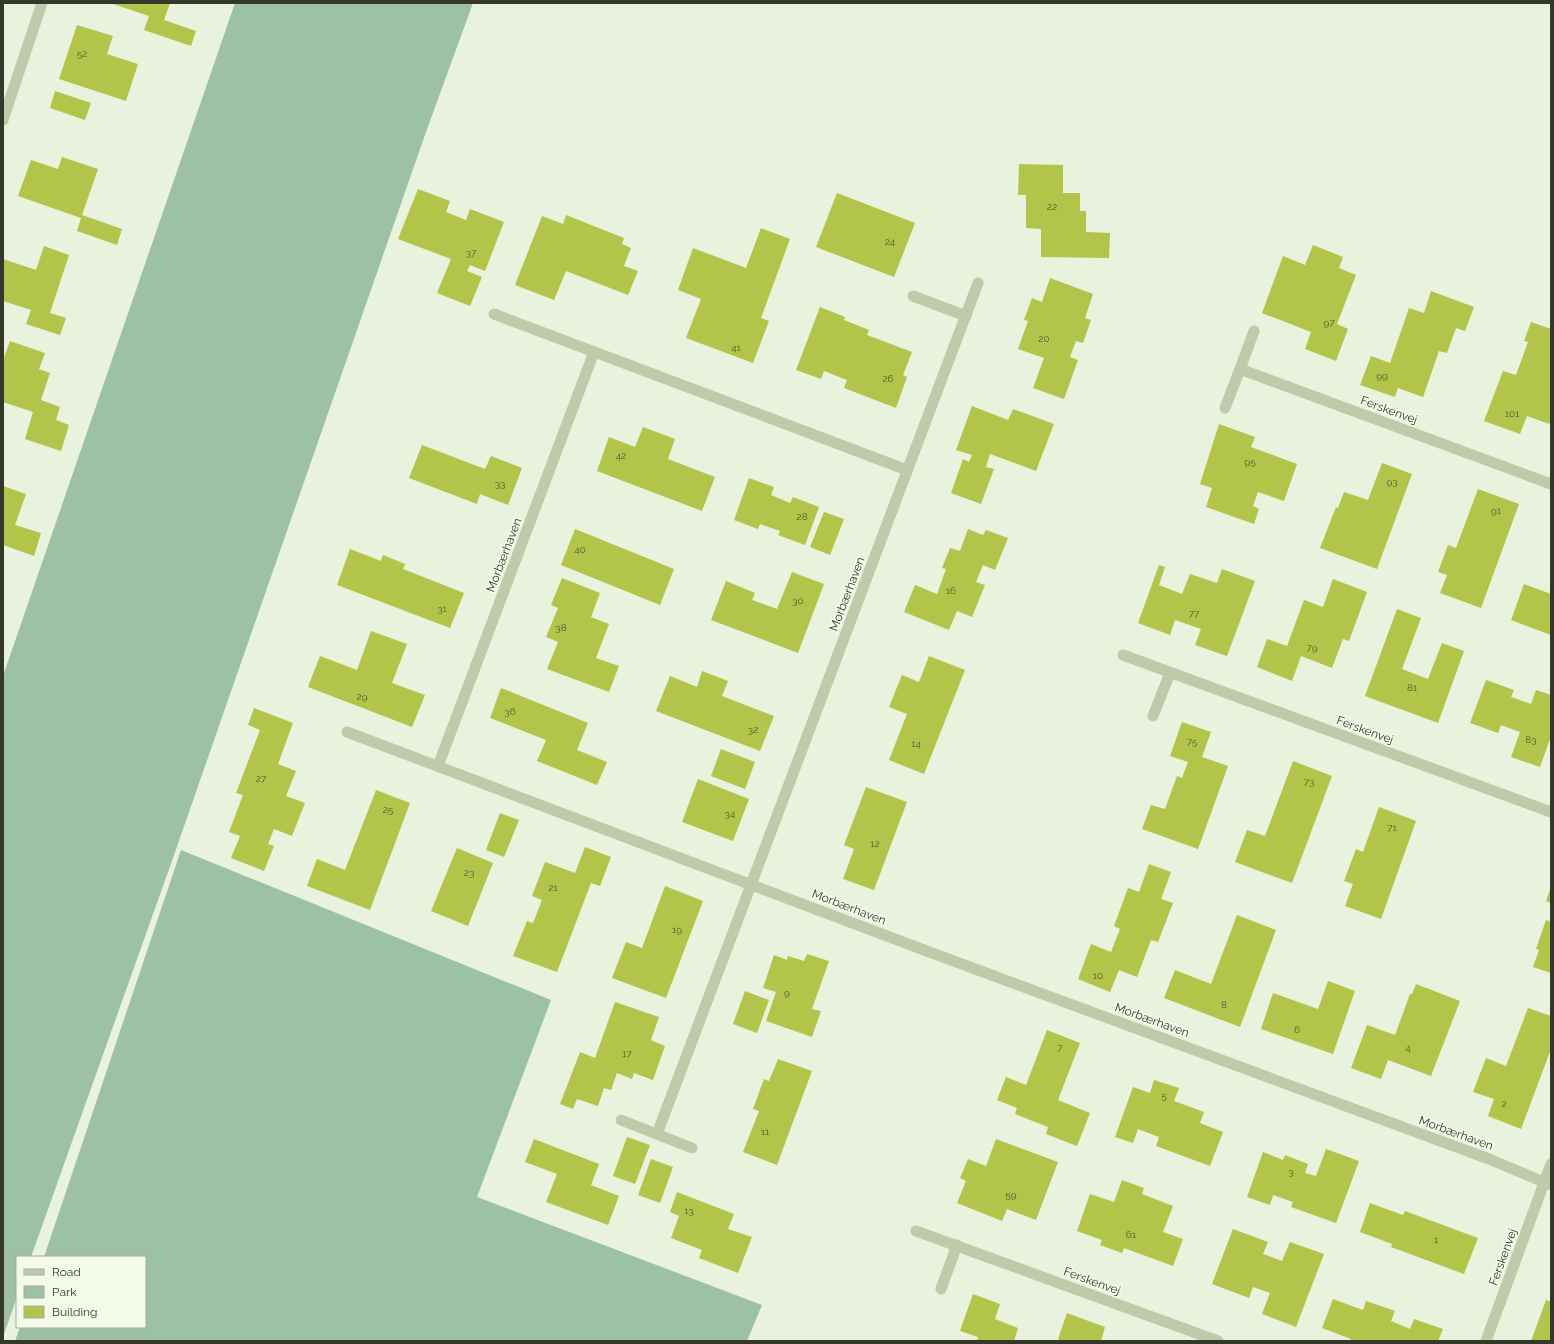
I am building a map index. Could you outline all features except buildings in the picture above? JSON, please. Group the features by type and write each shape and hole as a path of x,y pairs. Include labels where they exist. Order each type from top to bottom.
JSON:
{"street":[{"path":"3,120 42,3"},
{"name":"Morbærhaven","path":"657,1134 978,283"},
{"path":"913,296 966,316"},
{"path":"494,314 907,470"},
{"path":"1225,408 1254,331"},
{"name":"Morbærhaven","path":"438,766 594,352"},
{"name":"Ferskenvej","path":"1240,369 1551,484"},
{"name":"Ferskenvej","path":"1123,655 1551,812"},
{"path":"1153,716 1170,672"},
{"name":"Morbærhaven","path":"347,732 1489,1159 1548,1184"},
{"path":"621,1120 692,1148"},
{"name":"Ferskenvej","path":"1486,1341 1548,1184 1551,1164"},
{"name":"Ferskenvej","path":"916,1231 1218,1341"},
{"path":"941,1289 957,1245"}],"green space":[{"path":"235,3 473,3 426,132 173,858 31,1256 16,1256 16,1300 3,1337 3,676"},
{"path":"181,850 551,1000 477,1197 762,1305 747,1341 15,1341 20,1328 146,1328 146,1256 44,1256"}]}
